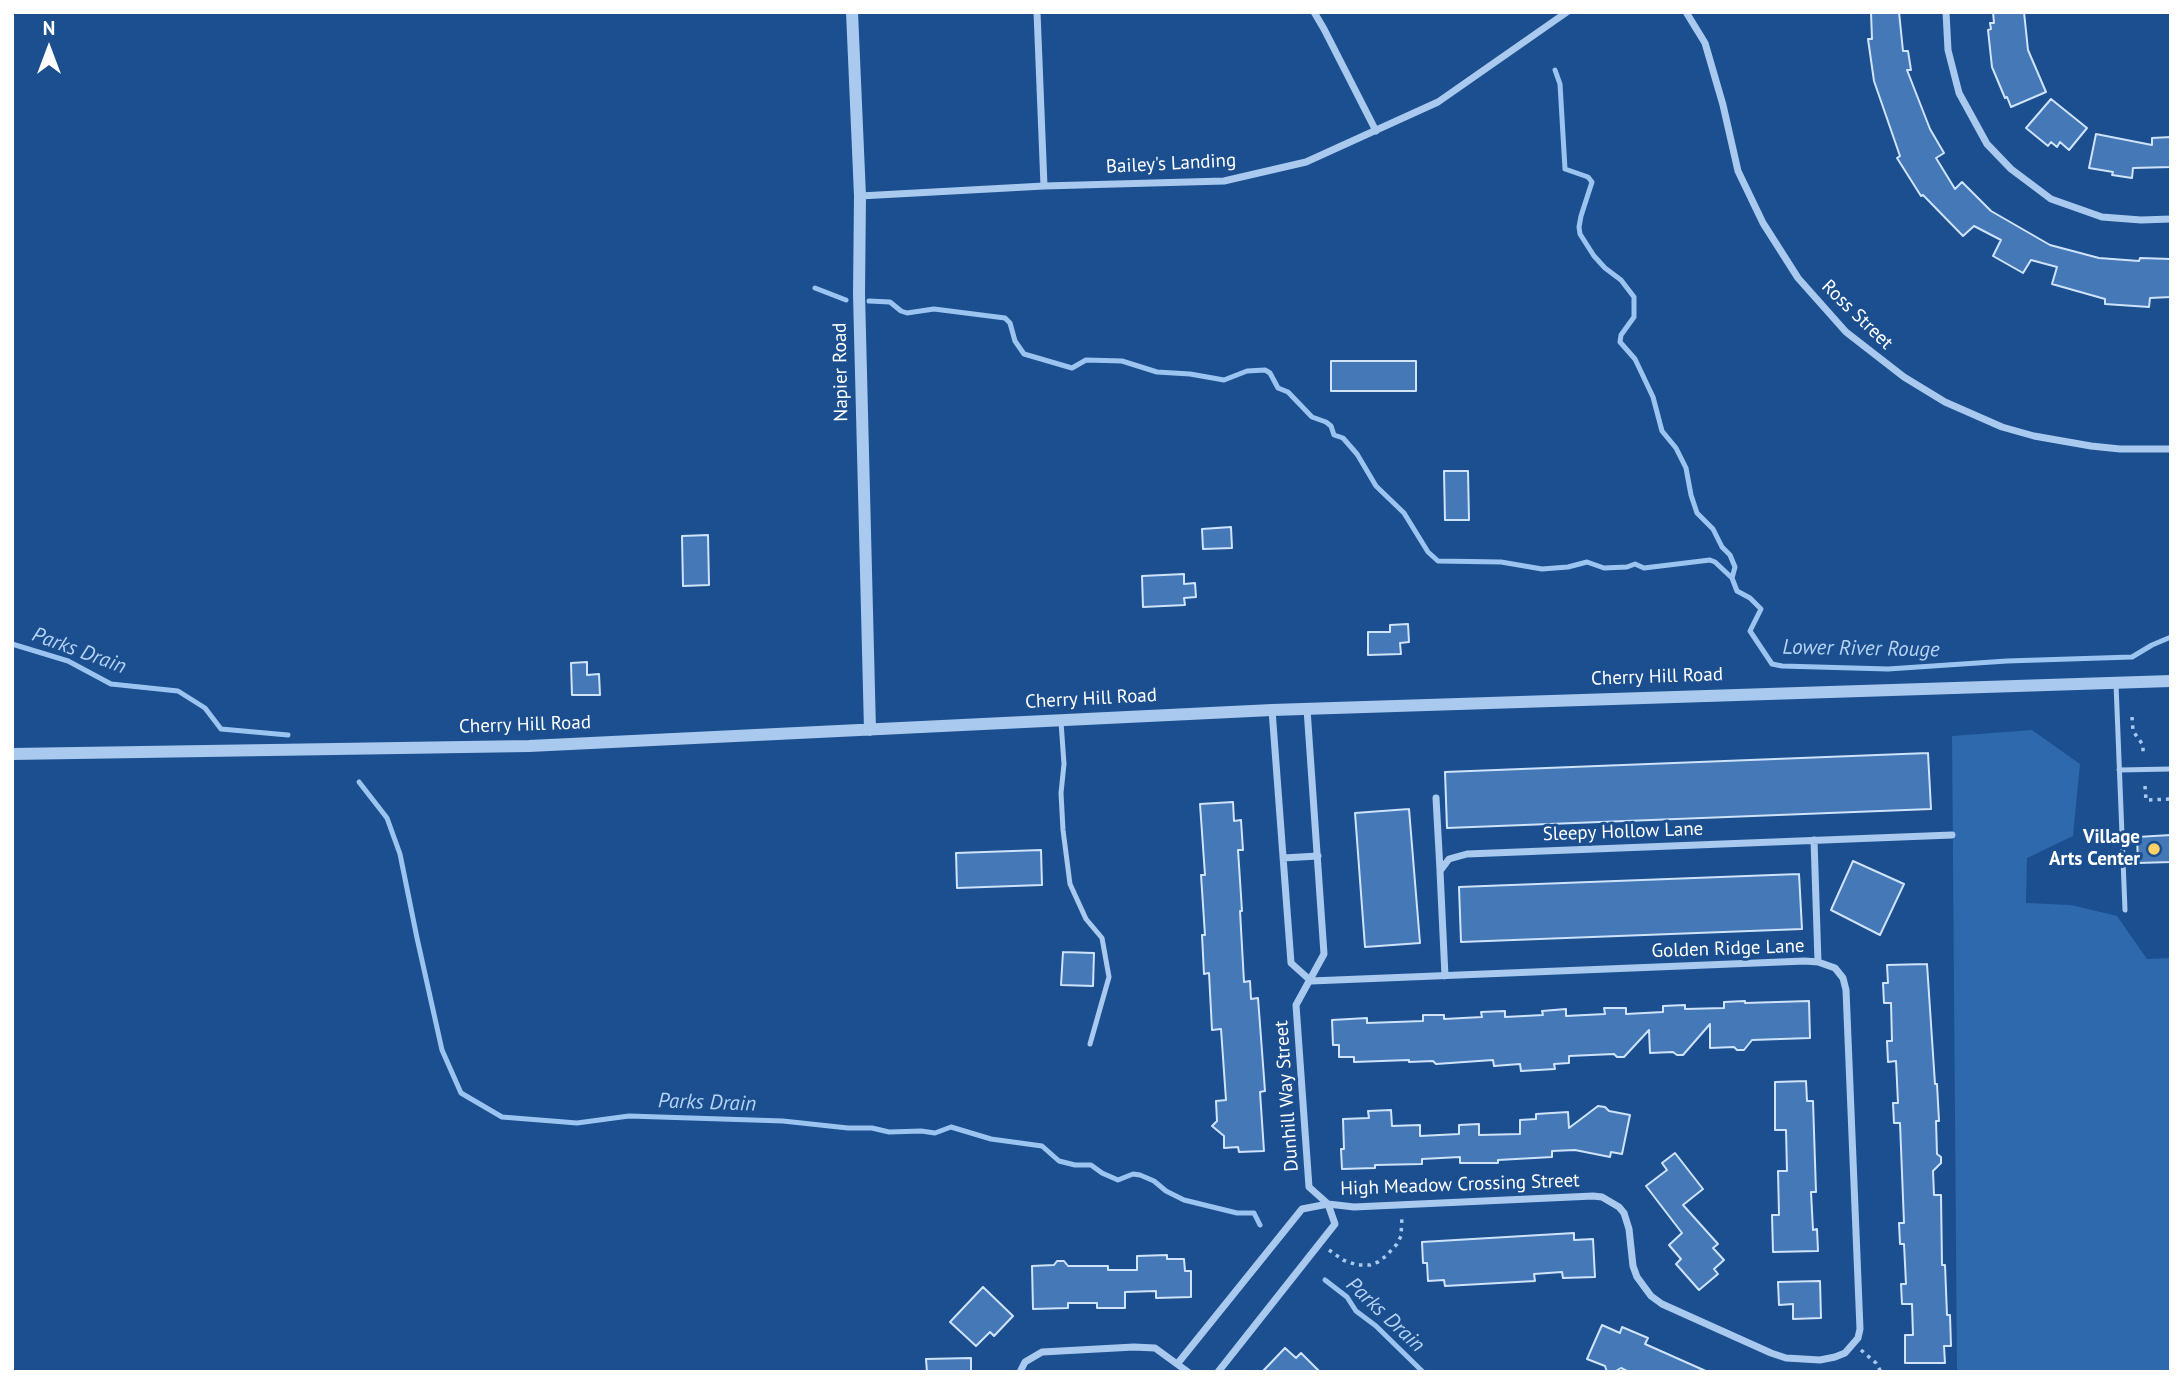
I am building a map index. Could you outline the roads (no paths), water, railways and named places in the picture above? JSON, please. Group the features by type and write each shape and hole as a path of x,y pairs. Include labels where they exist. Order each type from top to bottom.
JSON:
{"street":[{"name":"Napier Road","path":"852,12 860,196 859,294 870,730"},
{"path":"1037,12 1044,186"},
{"path":"1314,12 1376,131"},
{"name":"Bailey's Landing","path":"860,196 1044,186 1224,181 1306,162 1438,102 1567,12"},
{"name":"Ross Street","path":"1686,12 1704,43 1723,104 1738,171 1763,223 1798,278 1846,332 1880,361 1913,383 1945,402 2002,427 2034,436 2091,446 2171,449"},
{"path":"1946,12 1948,50 1959,93 1987,144 2011,169 2051,199 2102,217 2171,219"},
{"name":"Cherry Hill Road","path":"12,754 529,746 1272,709 2171,681"},
{"path":"1272,709 1291,963 1311,981"},
{"name":"Dunhill Way Street","path":"1307,709 1325,954 1296,1005 1309,1187 1328,1204"},
{"path":"1436,798 1446,976"},
{"name":"Sleepy Hollow Lane","path":"1440,871 1449,859 1466,854 1952,835"},
{"path":"1814,840 1818,962"},
{"path":"1283,858 1318,856"},
{"name":"Golden Ridge Lane","path":"1311,981 1818,962 1830,965 1843,978 1846,989 1860,1329 1854,1344 1844,1353"},
{"name":"High Meadow Crossing Street","path":"1328,1204 1354,1207 1602,1197 1624,1213 1629,1228 1633,1266 1643,1287 1655,1300 1787,1358 1820,1360 1844,1353"},
{"path":"1178,1363 1302,1209 1328,1204 1335,1224 1218,1372"},
{"path":"1020,1372 1025,1362 1042,1352 1134,1347 1155,1348 1188,1372"}],"lane":[{"path":"2116,684 2125,910"},
{"path":"1061,719 1064,764 1061,793 1063,830 1070,884 1086,919 1102,939 1109,977 1090,1044"},
{"path":"2119,770 2171,769"}],"waterway":[{"name":"Lower River Rouge","path":"1555,70 1560,84 1565,169 1588,177 1592,182 1581,216 1580,234 1594,256 1621,280 1634,297 1634,317 1621,335 1620,342 1635,359 1653,397 1662,431 1676,448 1686,468 1697,513 1713,529 1722,547 1730,555 1735,567 1732,578 1737,591 1750,598 1761,609 1750,631 1772,664 1888,669 2007,661 2132,657 2171,637"},
{"path":"815,288 846,300"},
{"path":"869,301 890,302 907,313 934,309 1005,318 1024,354 1072,368 1086,360 1122,361 1157,372 1224,380 1247,371 1265,370 1270,373 1278,388 1288,392 1312,417 1331,426 1334,435 1343,438 1357,454 1376,486 1404,513 1428,552 1438,561 1501,562 1542,569 1587,562 1604,568 1635,564 1644,568 1710,560 1732,578"},
{"name":"Parks Drain","path":"12,644 68,661 111,684 178,691 205,708 221,729 288,735"},
{"name":"Parks Drain","path":"359,782 387,818 400,854 442,1050 461,1093 502,1117 577,1123 629,1116 783,1121 872,1128 889,1132 935,1133 951,1127 991,1139 1042,1146 1059,1161 1091,1165 1118,1180 1133,1174 1140,1175 1184,1200 1237,1213 1254,1213 1260,1225"},
{"name":"Parks Drain","path":"1325,1280 1347,1297 1356,1311 1376,1326 1423,1372"}],"place":[{"name":"Village Arts Center","path":"2154,849"}]}
